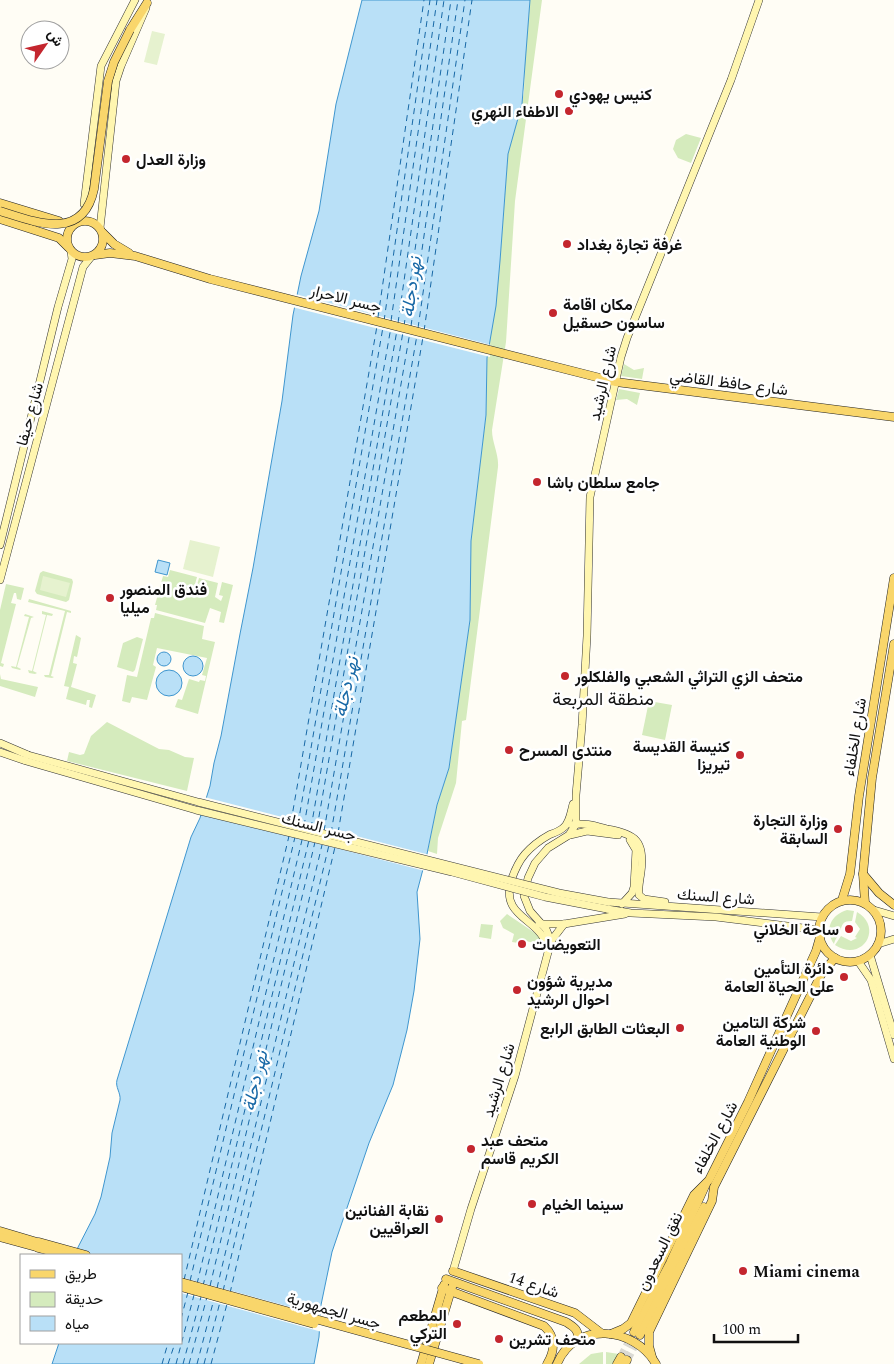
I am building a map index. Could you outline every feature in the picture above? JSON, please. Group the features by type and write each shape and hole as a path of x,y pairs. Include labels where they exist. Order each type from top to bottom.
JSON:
{"main road":[{"path":"84,204 101,66 134,0"},
{"name":"شارع الرشيد","path":"576,824 576,796 587,636 590,497 627,338 731,80 759,0"},
{"path":"0,210 41,223 56,225 72,221 86,208 92,198 94,189 108,81 114,62 130,30 148,1"},
{"path":"93,256 103,245 101,231 105,178 116,81 144,16 148,1"},
{"path":"87,177 94,183 102,182 105,178"},
{"path":"0,203 59,220"},
{"path":"0,219 59,238 80,257 110,253 135,256"},
{"path":"70,249 67,235 68,228 79,221 91,221 114,244 135,256"},
{"name":"شارع حيفا","path":"0,545 58,306 72,259 70,249"},
{"name":"شارع حيفا","path":"0,580 80,276 83,267 93,256"},
{"name":"جسر الاحرار","path":"135,256 210,279 562,369"},
{"name":"شارع حافظ القاضي","path":"562,369 616,382 894,417"},
{"name":"شارع الخلفاء","path":"842,900 850,874 859,796 894,578"},
{"name":"شارع الخلفاء","path":"864,903 863,874 872,778 894,644"},
{"path":"0,742 27,758"},
{"path":"0,752 27,758"},
{"name":"جسر السنك","path":"27,758 608,906"},
{"name":"شارع الرشيد","path":"561,829 568,821 576,796"},
{"path":"576,808 579,816 590,825"},
{"path":"551,941 548,933 530,911 524,896 528,878 535,863 542,855 566,837 576,824"},
{"path":"548,954 545,938 532,924 518,915 511,905 509,896 510,886 514,872 523,857 539,842 561,829 576,824 590,825 630,835 637,841 642,853 639,886 642,898 649,901 679,904 687,908"},
{"path":"561,829 566,837"},
{"path":"566,837 587,831 621,836 628,838 634,844 636,854 633,890 622,904"},
{"path":"863,874 878,893 894,905"},
{"path":"874,910 880,921 882,933 878,944 870,955 858,961 847,962 835,958 828,953 819,934 822,917 834,904 842,900 854,899 874,910 894,916"},
{"name":"شارع السنك","path":"608,906 622,904 822,917"},
{"name":"شارع السنك","path":"608,906 631,913 716,917 819,934"},
{"path":"532,924 564,924 631,913"},
{"path":"551,941 564,924"},
{"name":"شارع الخلفاء","path":"611,1334 631,1323 694,1195 707,1182 748,1102 816,951 819,934"},
{"path":"878,944 894,939"},
{"name":"شارع الرشيد","path":"453,1271 517,1068 551,941"},
{"path":"870,955 894,1035"},
{"name":"شارع الخلفاء","path":"652,1357 649,1346 649,1332 712,1201 714,1190 822,973 835,958"},
{"path":"858,961 871,980 894,1060"},
{"name":"نفق السعدون","path":"707,1182 637,1333 714,1190"},
{"path":"0,1231 62,1254"},
{"path":"0,1237 81,1254"},
{"path":"421,1364 453,1271"},
{"name":"شارع 14","path":"453,1271 575,1314 601,1333"},
{"name":"شارع 14","path":"449,1280 566,1322 576,1329 578,1336 576,1341"},
{"name":"جسر الجمهورية","path":"182,1282 479,1364"},
{"name":"جسر الجمهورية","path":"182,1287 459,1364"},
{"path":"429,1364 446,1290"},
{"path":"446,1290 544,1326 551,1335 553,1342 553,1353 547,1364"},
{"path":"552,1364 558,1361 564,1351 576,1341 591,1334 601,1333 626,1338 636,1343 652,1357 656,1364"}],"green space":[{"path":"530,0 542,0 515,201 506,342 492,430 498,467 466,720 462,721 456,783 438,838 437,854 428,851 437,805 449,768 470,620 471,541 486,415 487,358 500,261 508,154 514,128 519,118 524,92"},
{"path":"152,31 165,34 157,65 144,62"},
{"path":"686,134 701,138 691,163 678,158 673,149 676,140"},
{"path":"624,364 634,370 644,368 642,379 621,376"},
{"path":"619,389 640,393 637,405 627,399 616,400"},
{"path":"190,540 220,547 213,577 183,569"},
{"path":"170,570 197,577 192,595 194,596 199,578 218,583 215,597 221,601 223,596 219,595 222,582 233,585 224,623 219,622 221,612 210,608 205,623 156,610 157,605 155,605 163,576 168,577"},
{"path":"43,571 72,579 69,600 66,602 37,594 35,591 40,573"},
{"path":"43,576 70,583 66,597 40,590"},
{"path":"6,584 24,588 21,600 17,599 16,593 14,593 11,603 16,604 1,663 4,664 3,667 0,666 0,610"},
{"path":"29,599 71,611 71,613 67,612 51,676 54,677 52,678 45,677 44,675 49,675 65,611 28,602"},
{"path":"42,611 53,614 52,616 47,615 33,671 37,673 35,674 29,673 28,670 32,671 46,615 42,614"},
{"path":"155,613 204,626 202,639 215,642 198,714 175,707 178,699 182,700 189,679 199,682 200,680 205,681 206,676 202,675 207,658 157,648 153,665 156,667 147,700 132,697 130,703 122,701 127,675 137,677 151,618 154,618"},
{"path":"25,614 34,617 31,618 17,667 20,670 11,666 16,667 29,617 24,616"},
{"path":"76,635 81,638 77,657 74,656 73,663 77,664 71,687 96,695 92,708 89,707 90,700 87,700 86,705 66,699 69,687 64,686"},
{"path":"137,637 143,639 135,670 133,672 117,667 123,643"},
{"path":"0,674 1,679 38,687 35,697 0,686"},
{"path":"649,701 672,705 665,740 642,735"},
{"path":"107,722 159,749 169,750 185,757 194,758 187,791 67,761 69,752 80,755 84,754 91,736"},
{"path":"847,910 854,911 852,921 843,924 834,944 830,933 831,923 837,915"},
{"path":"857,912 865,919 869,926 869,934 866,941 861,947 854,950 835,945 841,936 851,941 857,938 855,937 860,929 855,922"},
{"path":"507,914 535,933 543,942 542,945 526,941 525,944 512,942 514,934 503,928 500,921"},
{"path":"481,924 493,925 491,939 479,937"},
{"path":"603,1352 603,1364 579,1364 591,1354"},
{"path":"606,1352 619,1354 614,1364 606,1364"}],"water":[{"name":"نهر دجلة","path":"362,0 530,0 522,104 508,154 496,306 487,358 486,415 471,541 470,620 449,768 437,805 417,892 420,939 407,1030 393,1085 369,1143 332,1252 321,1305 319,1337 314,1364 52,1364 59,1344 182,1344 182,1254 75,1254 95,1214 101,1197 110,1157 112,1133 120,1100 117,1080 191,837 200,818 210,786 253,568 282,401 293,315 301,276 319,211 336,104"},
{"path":"158,560 170,563 167,575 155,572"},
{"path":"164,652 169,654 171,659 169,664 164,666 159,664 157,659 159,654"},
{"path":"193,656 200,659 203,666 200,673 193,676 186,673 183,666 186,659"},
{"path":"169,670 178,674 182,683 178,692 169,696 160,692 156,683 160,674"}],"pier":[{"path":"295,294 491,345 490,357 292,307"},
{"path":"204,797 430,855 425,871 199,813"},
{"path":"182,1277 323,1316 322,1332 182,1293"}],"ferry route":[{"path":"378,317 424,0"},
{"path":"384,321 430,0"},
{"path":"391,321 437,0"},
{"path":"398,323 444,0"},
{"path":"404,326 451,0"},
{"path":"411,326 458,0"},
{"path":"418,328 465,0"},
{"path":"424,331 472,0"},
{"path":"291,822 377,326"},
{"path":"298,824 383,327"},
{"path":"304,826 391,327"},
{"path":"311,828 397,330"},
{"path":"317,828 403,332"},
{"path":"324,831 410,332"},
{"path":"331,833 417,335"},
{"path":"338,833 423,337"},
{"path":"184,1280 289,836"},
{"path":"190,1281 295,837"},
{"path":"197,1284 302,840"},
{"path":"203,1286 309,840"},
{"path":"210,1286 315,842"},
{"path":"217,1288 322,845"},
{"path":"223,1291 329,845"},
{"path":"230,1293 335,847"},
{"path":"182,1315 188,1292"},
{"path":"182,1341 194,1295"},
{"path":"183,1364 201,1297"},
{"path":"189,1364 207,1297"},
{"path":"197,1364 214,1299"},
{"path":"204,1364 220,1302"},
{"path":"211,1364 227,1304"},
{"path":"162,1364 168,1344"},
{"path":"168,1364 175,1344"},
{"path":"176,1364 181,1344"}],"tunnel":[{"path":"621,1357 634,1332"},
{"path":"627,1360 639,1337"}],"place":[{"name":"كنيس يهودي","path":"559,94"},
{"name":"الاطفاء النهري","path":"569,111"},
{"name":"وزارة العدل","path":"126,159"},
{"name":"غرفة تجارة بغداد","path":"567,244"},
{"name":"مكان اقامة ساسون حسقيل","path":"553,313"},
{"name":"جامع سلطان باشا","path":"537,482"},
{"name":"فندق المنصور ميليا","path":"110,598"},
{"name":"متحف الزي التراثي الشعبي والفلكلور","path":"565,676"},
{"name":"منتدى المسرح","path":"509,750"},
{"name":"كنيسة القديسة تيريزا","path":"740,755"},
{"name":"وزارة التجارة السابقة","path":"838,829"},
{"name":"ساحة الخلاني","path":"849,929"},
{"name":"التعويضات","path":"522,944"},
{"name":"دائرة التأمين على الحياة العامة","path":"844,977"},
{"name":"مديرية شؤون احوال الرشيد","path":"517,990"},
{"name":"البعثات الطابق الرابع","path":"680,1028"},
{"name":"شركة التامين الوطنية العامة","path":"816,1031"},
{"name":"متحف عبد الكريم قاسم","path":"471,1149"},
{"name":"سينما الخيام","path":"532,1204"},
{"name":"نقابة الفنانين العراقيين","path":"439,1219"},
{"name":"Miami cinema","path":"743,1271"},
{"name":"المطعم التركي","path":"457,1324"},
{"name":"متحف تشرين","path":"499,1339"}],"district":[{"name":"منطقة المربعة","path":"603,699"}]}
